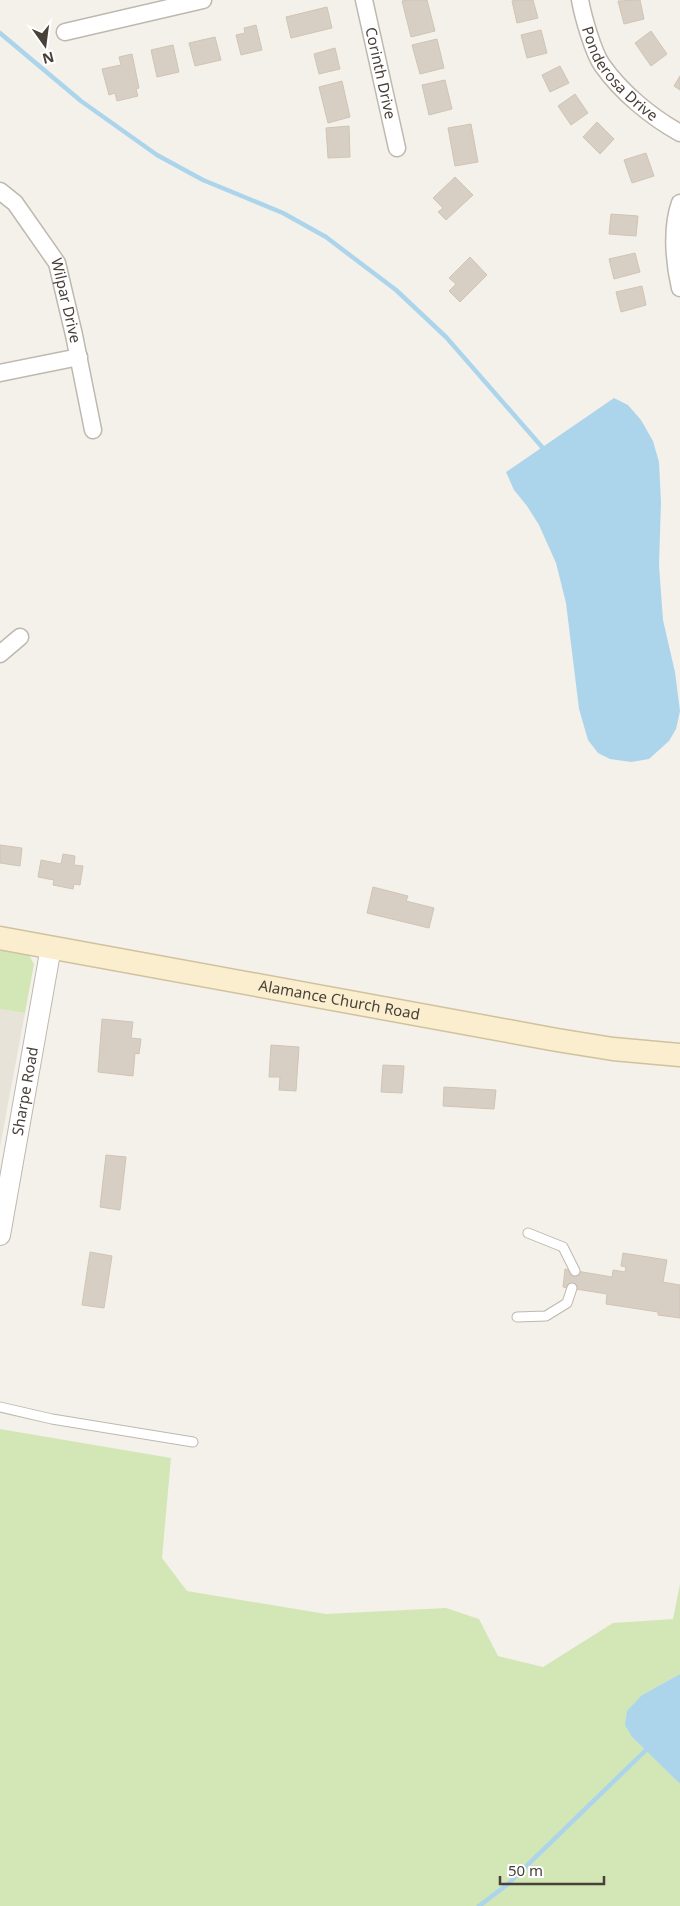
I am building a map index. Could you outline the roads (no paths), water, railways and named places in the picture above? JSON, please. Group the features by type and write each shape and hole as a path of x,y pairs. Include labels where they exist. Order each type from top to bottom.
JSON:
{"main road":[{"name":"Alamance Church Road","path":"0,938 557,1040 613,1049 680,1055"}],"street":[{"path":"65,32 160,5 203,0"},
{"name":"Corinth Drive","path":"364,0 397,148"},
{"name":"Ponderosa Drive","path":"580,0 583,18 601,64 626,93 663,124 680,133"},
{"name":"Wilpar Drive","path":"0,192 15,203 57,263 79,357 93,430"},
{"path":"680,203 675,233 676,272 680,288"},
{"path":"0,373 79,357"},
{"path":"0,654 20,638"},
{"name":"Sharpe Road","path":"1,1224 51,947"}],"lane":[{"path":"528,1233 562,1247 575,1271"},
{"path":"517,1317 546,1316 567,1303 572,1288"},
{"path":"0,1407 52,1419 193,1442"}],"water":[{"path":"614,398 628,405 641,420 653,441 659,462 661,502 659,565 663,620 675,672 680,711 676,729 669,741 649,759 631,762 610,759 598,753 588,740 579,709 566,603 556,563 539,525 514,490 506,472"},
{"path":"680,1674 680,1784 632,1737 625,1725 627,1711 642,1695"}],"waterway":[{"path":"0,33 81,101 157,155 203,180 283,213 326,237 396,290 446,337 542,447 543,452"},
{"path":"479,1906 508,1884 650,1748"}]}
